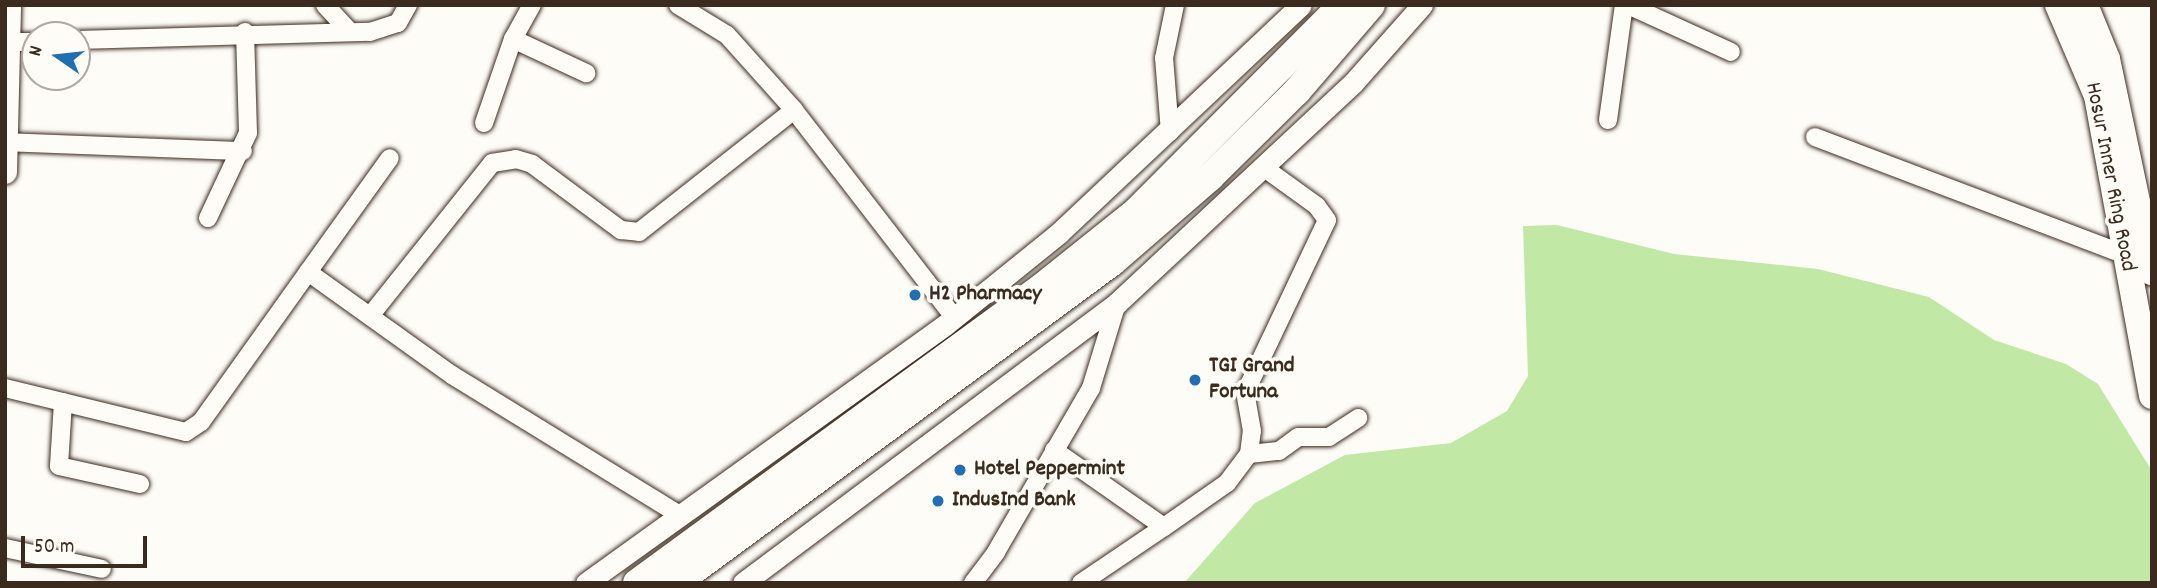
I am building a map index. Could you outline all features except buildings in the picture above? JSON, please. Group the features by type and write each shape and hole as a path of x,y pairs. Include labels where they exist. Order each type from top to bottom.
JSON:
{"highway":[{"path":"637,583 1041,288 1137,211 1342,5"},
{"path":"677,583 1112,262 1287,101 1371,5"}],"main road":[{"path":"5,172 9,5"},
{"name":"Hosur Inner Ring Road","path":"2058,5 2096,96 2123,254 2152,396"},
{"name":"Hosur Inner Ring Road","path":"2085,5 2110,72 2152,272"}],"street":[{"path":"324,5 350,32"},
{"path":"91,39 245,32 350,32 390,28 408,5"},
{"path":"484,123 513,39 532,5"},
{"path":"678,5 727,35 794,110 954,317"},
{"path":"1170,132 1164,58 1175,5"},
{"path":"586,583 954,317 1059,233 1170,132 1301,5"},
{"path":"743,583 1117,303 1353,83 1422,5"},
{"path":"1608,120 1626,5 1731,52"},
{"path":"208,218 243,151 250,111 245,32"},
{"path":"513,39 586,73"},
{"path":"370,316 492,163 516,159 532,164 621,230 639,232 794,110"},
{"path":"1815,137 2123,254"},
{"path":"6,142 243,151"},
{"path":"5,388 186,432 193,429 390,158"},
{"path":"1082,583 1227,483 1249,454 1252,431 1245,393 1327,220 1317,206 1263,167"},
{"path":"308,272 452,375 680,515"},
{"path":"981,580 1091,388 1117,303"},
{"path":"63,402 59,466 140,484"},
{"path":"1249,454 1279,451 1298,438 1329,437 1358,418"},
{"path":"1054,450 1164,527"},
{"path":"5,548 102,569"}],"green space":[{"path":"1557,225 1674,254 1818,269 1929,297 1994,340 2066,364 2098,384 2152,471 2152,583 1184,583 1255,503 1345,455 1451,443 1507,411 1528,376 1523,226"}],"place":[{"name":"H2 Pharmacy","path":"915,295"},
{"name":"TGI Grand Fortuna","path":"1195,380"},
{"name":"Hotel Peppermint","path":"960,470"},
{"name":"IndusInd Bank","path":"938,501"}]}
